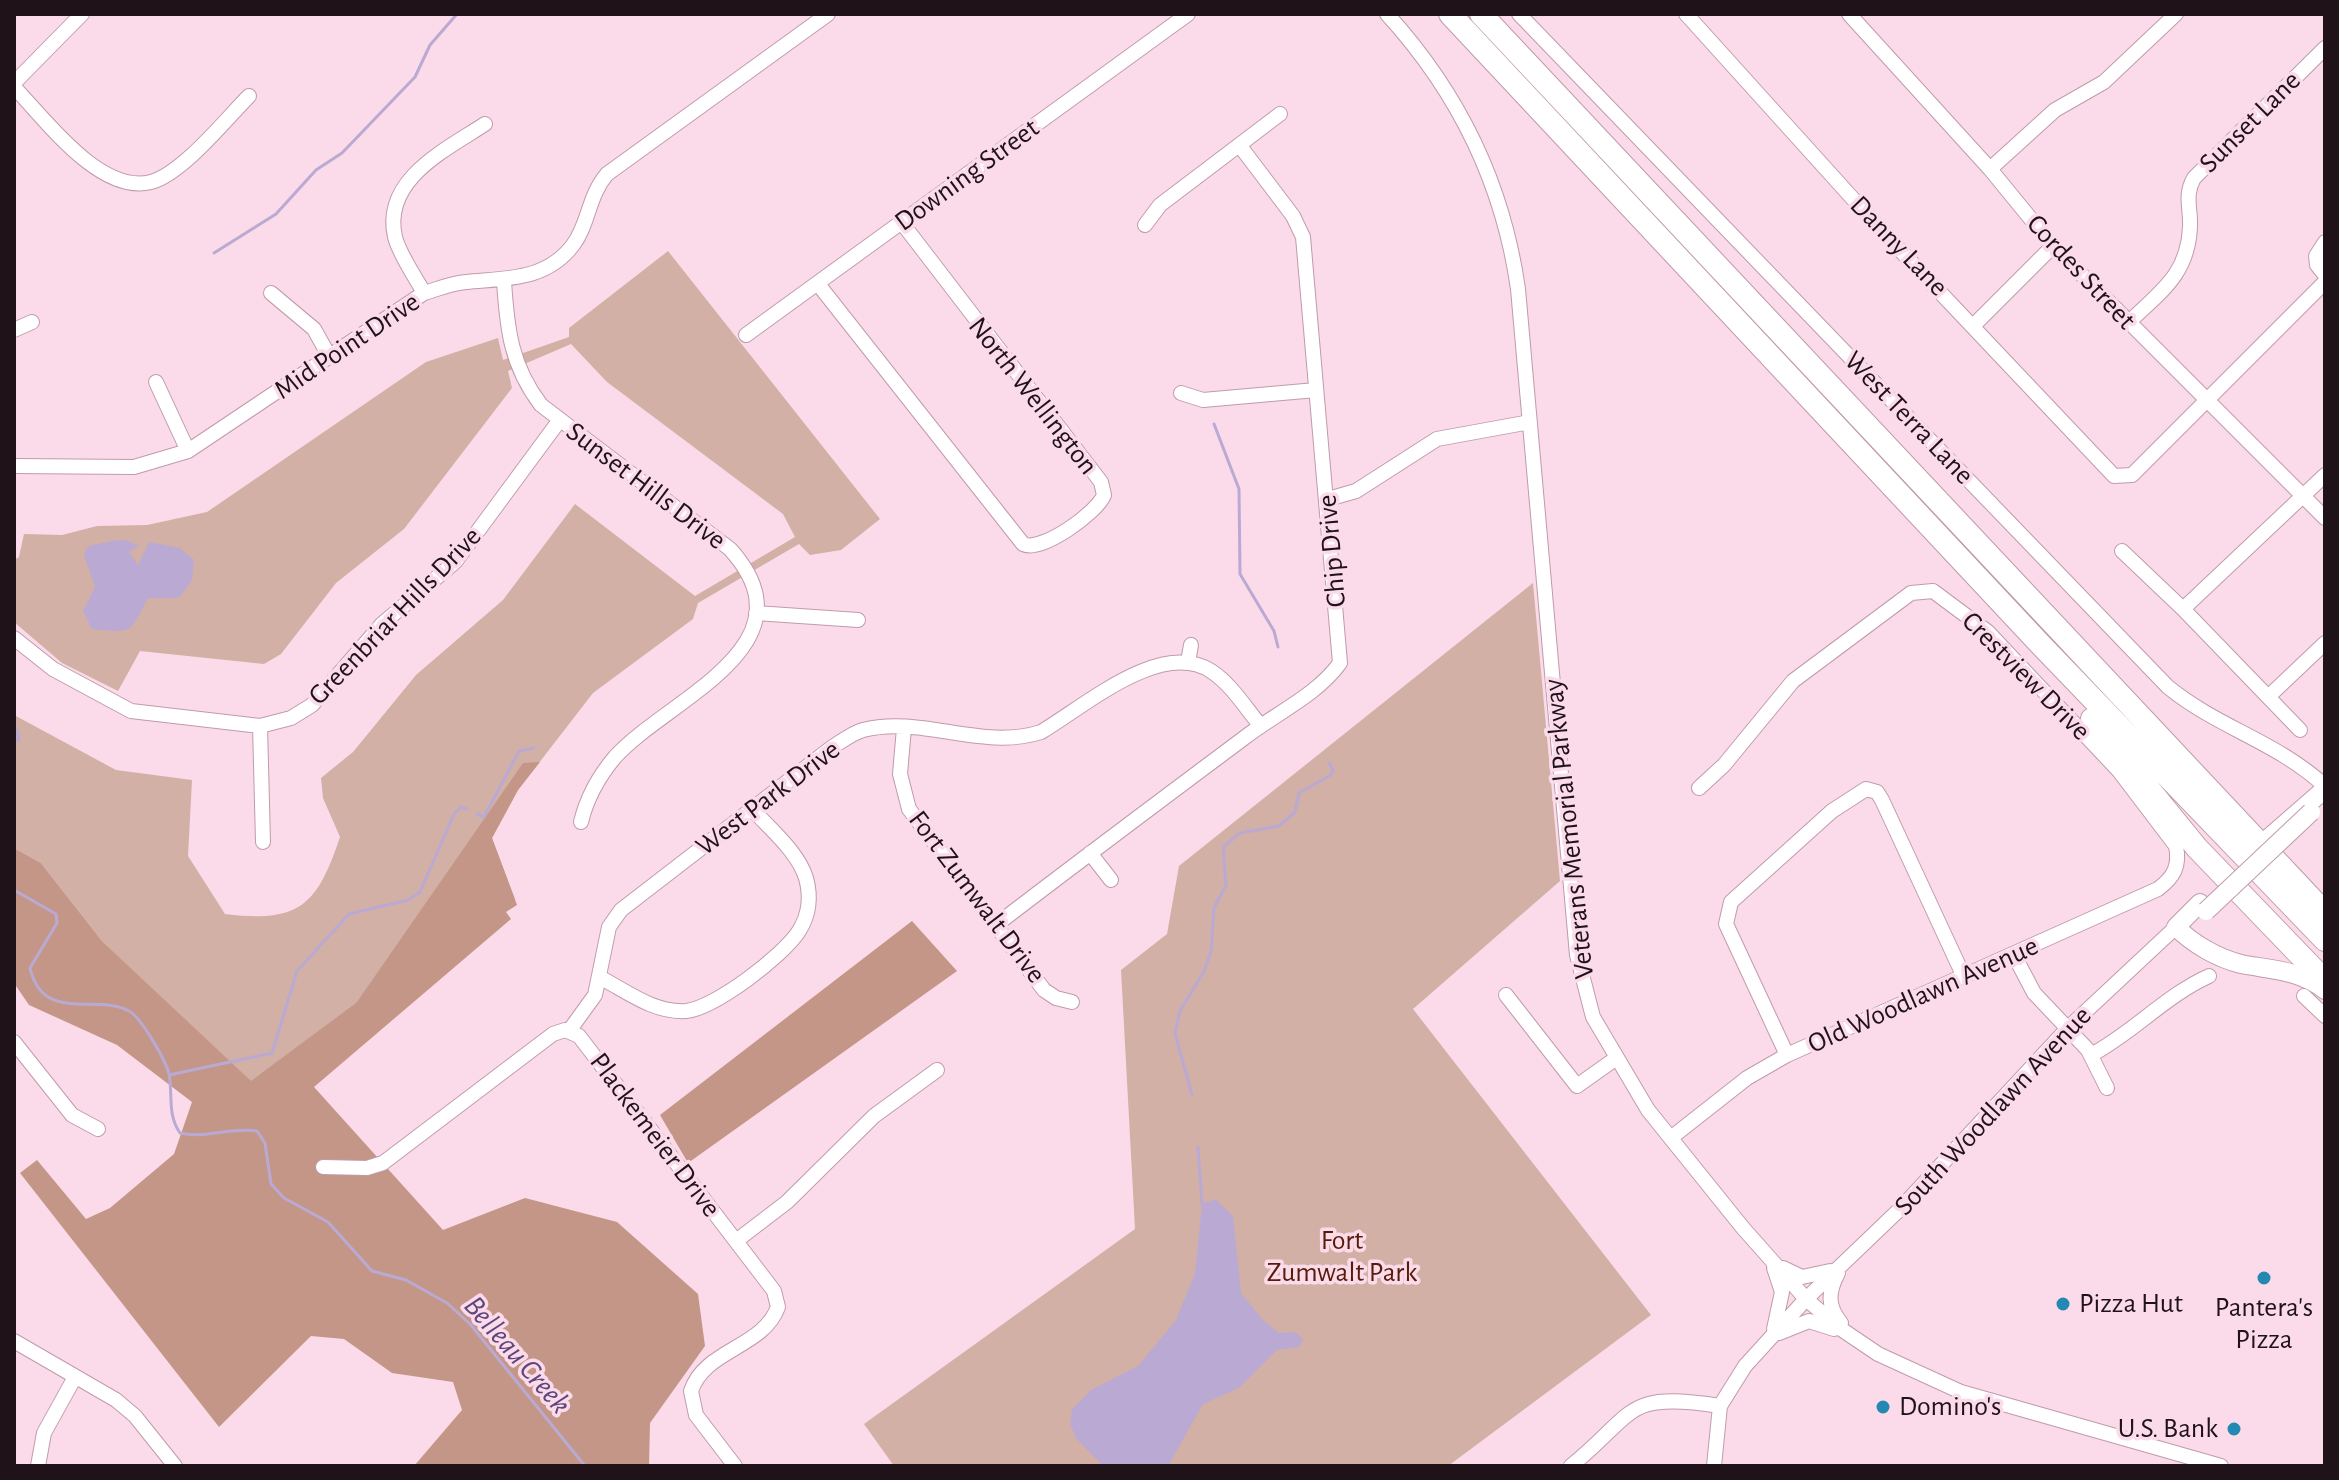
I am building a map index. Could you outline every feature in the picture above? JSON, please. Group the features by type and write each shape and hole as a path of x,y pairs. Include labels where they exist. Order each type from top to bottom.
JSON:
{"highway":[{"path":"1450,14 2040,644 2325,940"},
{"path":"1481,14 2325,913"},
{"path":"2040,644 2053,675 2131,763 2166,811 2325,981"}],"main road":[{"name":"South Woodlawn Avenue","path":"2176,927 2203,907 2313,807 2325,787"},
{"path":"2203,907 2197,927 2200,935 2225,959"},
{"path":"2176,927 2225,959 2300,975 2325,990"}],"street":[{"path":"82,14 14,85 91,165 120,181 152,182 171,170 249,96"},
{"name":"Mid Point Drive","path":"14,466 134,467 188,451 424,293 464,282 504,281 531,275 560,259 574,244 590,198 607,174 828,14"},
{"name":"Downing Street","path":"746,335 1188,14"},
{"name":"Veterans Memorial Parkway","path":"1387,14 1452,98 1476,140 1495,187 1517,279 1577,955 1593,1017 1615,1059 1648,1110 1770,1259 1806,1299 1856,1339 1923,1377 1961,1392 2221,1466"},
{"name":"West Terra Lane","path":"1519,14 2168,687 2216,721 2282,751 2325,787"},
{"name":"Danny Lane","path":"1686,14 1882,231 2114,476 2132,475 2206,402"},
{"name":"Cordes Street","path":"1849,14 1990,169 2053,246 2325,518"},
{"path":"1990,169 2055,110 2104,82 2176,14"},
{"name":"Sunset Lane","path":"2128,323 2180,272 2188,253 2188,196 2194,178 2325,48"},
{"path":"1145,225 1160,205 1280,114"},
{"path":"424,293 396,240 393,218 397,197 413,175 485,124"},
{"name":"Chip Drive","path":"996,925 1260,725 1308,694 1328,678 1340,663 1303,237 1293,216 1240,146"},
{"name":"North Wellington","path":"818,284 1029,547 1038,546 1092,514 1104,495 1101,482 902,223"},
{"path":"2325,242 2316,256 2317,265 2325,275"},
{"path":"1974,325 2053,246"},
{"name":"Sunset Hills Drive","path":"504,281 508,334 515,362 528,388 559,421 730,549 754,587 756,613"},
{"path":"2206,402 2325,282"},
{"path":"271,293 314,329 329,356"},
{"path":"14,330 32,322"},
{"path":"156,382 188,451"},
{"path":"1181,393 1203,400 1316,390"},
{"name":"Greenbriar Hills Drive","path":"14,638 53,669 131,711 260,726 291,718 312,705 375,631 455,562 559,421"},
{"path":"1328,499 1356,491 1437,439 1530,422"},
{"path":"2183,609 2325,475"},
{"path":"2122,551 2300,730"},
{"name":"Crestview Drive","path":"1699,788 1724,765 1793,681 1911,593 1921,589 1948,599 1988,632 2106,757 2176,846 2178,865"},
{"path":"581,822 588,796 616,757 739,656 753,628 756,613 858,620"},
{"path":"2268,697 2325,643"},
{"path":"1191,645 1188,662 1223,680 1260,725"},
{"name":"West Park Drive","path":"569,1031 595,995 601,978 604,948 615,917 831,748 858,732 904,728 1003,740 1023,738 1041,732 1148,667 1171,660 1188,662"},
{"path":"260,726 263,842"},
{"name":"Fort Zumwalt Drive","path":"904,728 900,774 909,809 1044,990 1056,998 1072,1002"},
{"path":"1787,1055 1730,933 1728,910 1731,902 1832,811 1866,789 1877,792 1882,800 1964,977"},
{"path":"601,978 660,1008 683,1011 707,1006 721,999 790,941 814,913 803,871 753,810"},
{"path":"1090,853 1111,880"},
{"name":"Old Woodlawn Avenue","path":"1672,1137 1747,1078 1787,1055 2158,889 2169,881 2178,865"},
{"name":"South Woodlawn Avenue","path":"1714,1466 1720,1406 1745,1366 1806,1299 1900,1209 2068,1028 2176,927"},
{"path":"2014,955 2034,993 2091,1055 2107,1088"},
{"path":"2091,1055 2117,1041 2165,1000 2209,976"},
{"path":"1506,995 1577,1086 1615,1059"},
{"path":"2304,996 2325,1016"},
{"name":"Plackemeier Drive","path":"323,1167 367,1168 383,1163 553,1034 569,1031 589,1047 774,1291 778,1307 761,1332 708,1366 691,1391 696,1415 735,1466"},
{"path":"14,1042 72,1115 98,1129"},
{"path":"736,1241 787,1202 874,1116 937,1070"},
{"path":"1770,1259 1802,1277 1813,1277 1841,1265"},
{"path":"1770,1259 1782,1292 1771,1337"},
{"path":"1841,1265 1830,1288 1832,1312 1856,1339"},
{"path":"1771,1337 1809,1321 1825,1324 1856,1339"},
{"path":"14,1341 116,1400 135,1416 175,1466"},
{"path":"38,1466 44,1433 75,1377"},
{"path":"1571,1466 1638,1406 1672,1400 1720,1406"}],"green space":[{"path":"668,251 880,519 841,550 810,555 799,544 698,603 693,619 593,693 518,790 492,838 515,899 353,1005 251,1082 102,941 41,863 14,848 14,715 116,770 192,780 188,856 225,914 250,916 288,912 302,905 313,894 323,879 340,837 323,798 321,778 353,752 416,675 503,600 575,504 695,596 795,537 783,514 607,382 571,344 508,371 512,388 404,529 336,583 281,654 264,664 140,651 118,691 62,663 14,622 14,560 19,557 24,534 62,535 97,526 147,525 207,512 426,362 498,338 503,360 569,337 569,328"},
{"name":"Fort Zumwalt Park","path":"1533,583 1560,881 1413,1009 1651,1315 1448,1466 894,1466 864,1424 1135,1229 1121,970 1167,934 1179,866"}],"shaded area":[{"path":"118,540 139,546 129,552 138,565 149,542 180,548 194,560 192,580 179,598 148,598 129,628 117,631 92,629 83,611 95,587 84,555 88,546"},
{"path":"540,762 518,790 492,838 517,905 506,912 511,919 314,1087 443,1230 525,1198 617,1222 698,1294 705,1346 650,1423 649,1466 414,1466 462,1410 453,1382 392,1373 344,1339 311,1336 219,1427 20,1173 37,1160 86,1219 110,1208 174,1154 192,1102 117,1045 29,1005 14,983 14,848 41,863 102,941 251,1081 357,1002 523,763"},
{"path":"912,921 957,971 688,1163 660,1115"},
{"path":"1215,1199 1233,1216 1241,1293 1263,1320 1279,1333 1296,1332 1303,1340 1299,1347 1277,1350 1239,1388 1203,1404 1168,1466 1103,1466 1076,1438 1070,1424 1072,1409 1091,1390 1138,1366 1176,1320 1195,1273 1202,1204"}],"waterway":[{"path":"214,253 276,214 316,170 342,153 415,77 430,45 457,14"},
{"path":"1214,424 1239,489 1240,574 1274,631 1278,647"},
{"path":"14,740 19,740 17,730"},
{"path":"477,814 484,817 519,751 534,748"},
{"path":"1192,1095 1175,1033 1180,1011 1203,973 1211,952 1214,908 1226,885 1223,847 1240,833 1279,826 1295,812 1299,793 1331,775 1333,770 1329,763"},
{"path":"169,1075 272,1053 297,971 349,914 408,900 420,892 454,814 461,807 467,809"},
{"name":"Belleau Creek","path":"14,890 56,914 57,923 30,968 37,985 46,996 58,1001 116,1006 134,1015 167,1068 172,1112 180,1133 199,1135 257,1131 265,1143 271,1184 284,1198 328,1222 372,1271 406,1280 447,1303 470,1324 585,1466"},
{"path":"1198,1147 1202,1204"}],"place":[{"name":"Pantera's Pizza","path":"2264,1278"},
{"name":"Pizza Hut","path":"2063,1304"},
{"name":"Domino's","path":"1883,1407"},
{"name":"U.S. Bank","path":"2234,1429"}]}
